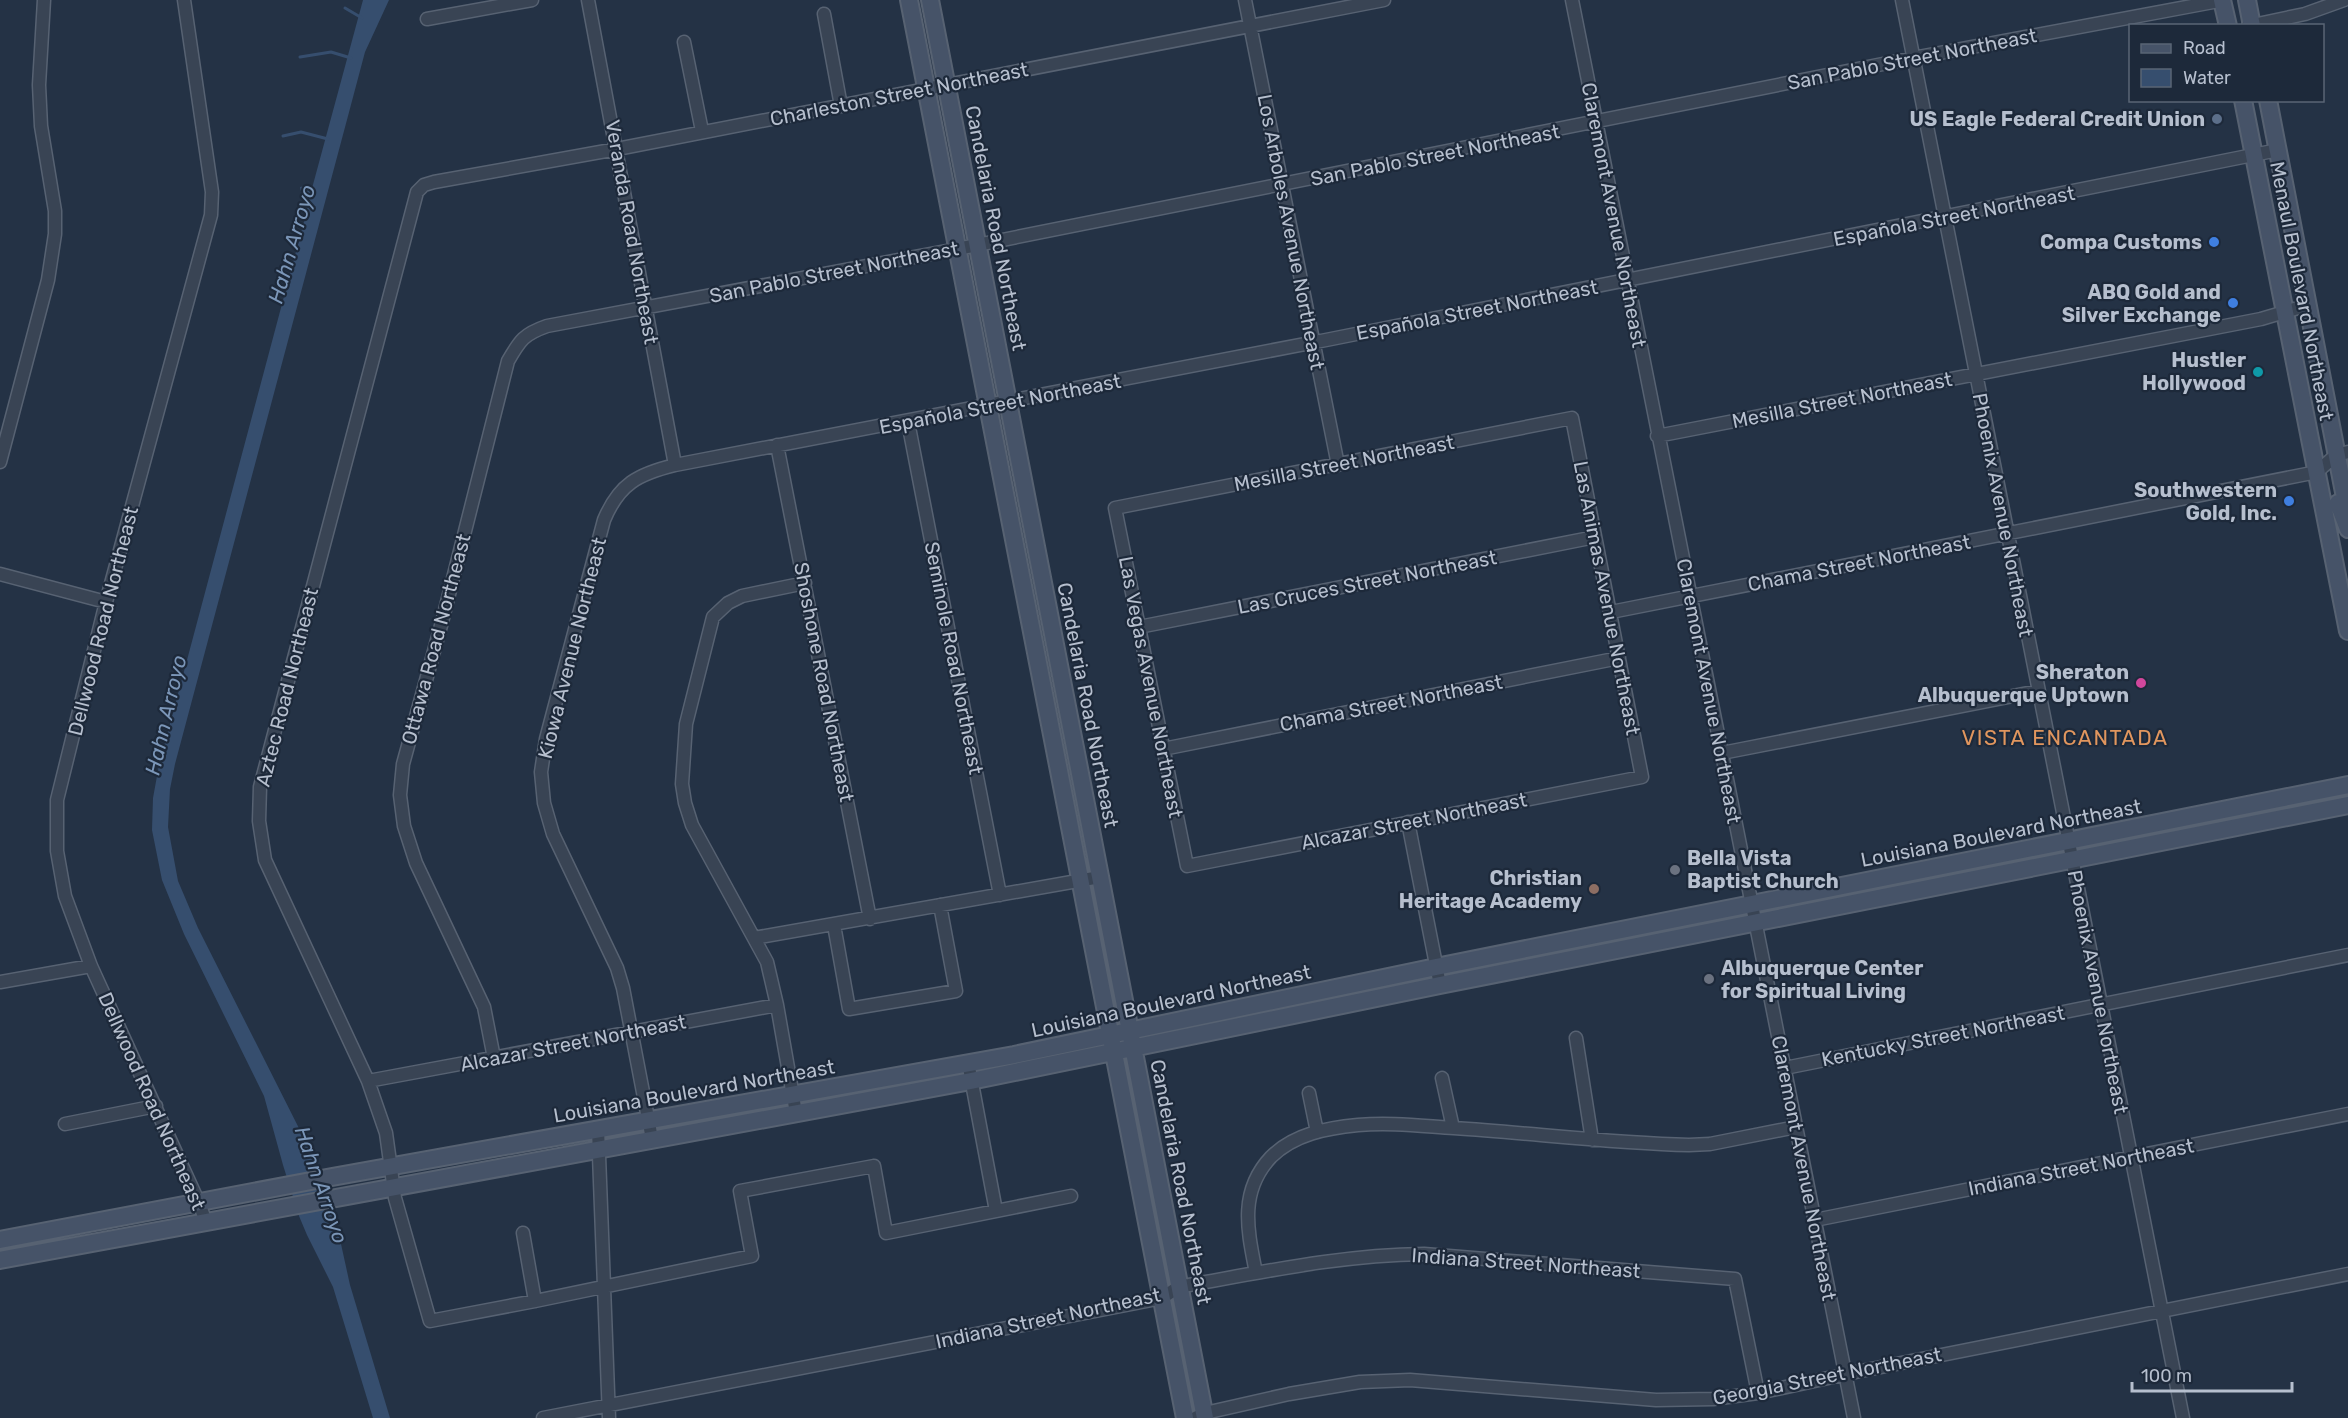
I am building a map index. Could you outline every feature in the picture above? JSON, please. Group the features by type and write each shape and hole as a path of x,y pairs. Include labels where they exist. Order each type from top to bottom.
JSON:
{"main road":[{"name":"Candelaria Road Northeast","path":"909,0 1185,1418"},
{"name":"Candelaria Road Northeast","path":"930,0 1180,1286 1202,1416"},
{"path":"2223,0 2228,24"},
{"path":"2247,0 2250,24"},
{"name":"Menaul Boulevard Northeast","path":"2243,102 2348,628"},
{"name":"Menaul Boulevard Northeast","path":"2268,102 2308,305 2342,453 2348,513"},
{"path":"2301,394 2313,412 2320,441 2342,453"},
{"path":"2317,472 2333,483 2341,515 2348,529"},
{"path":"2334,558 2345,568 2348,575"},
{"name":"Louisiana Boulevard Northeast","path":"0,1260 971,1081 1115,1052 1132,1040 1436,967 2348,785"},
{"name":"Louisiana Boulevard Northeast","path":"0,1240 1111,1035 1132,1040 1440,985 2348,805"},
{"path":"39,1233 43,1252"}],"street":[{"path":"0,462 48,280 54,245 55,211 41,126 39,85 44,0"},
{"name":"Dellwood Road Northeast","path":"184,0 212,192 211,215 106,602 57,800 57,851 65,896 91,966 200,1203 206,1222"},
{"path":"427,19 532,0"},
{"name":"Veranda Road Northeast","path":"588,0 675,465"},
{"name":"Los Arboles Avenue Northeast","path":"1245,0 1338,465"},
{"name":"Charleston Street Northeast","path":"417,192 424,185 434,182 927,90 1384,0"},
{"name":"Claremont Avenue Northeast","path":"1572,0 1854,1418"},
{"name":"Phoenix Avenue Northeast","path":"1902,0 2183,1418"},
{"name":"San Pablo Street Northeast","path":"646,307 978,245 1913,58 2223,0"},
{"path":"2255,24 2306,14 2344,0"},
{"path":"824,14 841,106"},
{"path":"684,42 702,131"},
{"name":"Española Street Northeast","path":"675,465 1008,403 2278,150"},
{"name":"Aztec Road Northeast","path":"417,192 260,787 259,821 266,860 368,1081 386,1133 394,1198 430,1321 535,1301"},
{"name":"Mesilla Street Northeast","path":"1657,436 2261,319 2308,305"},
{"name":"Ottawa Road Northeast","path":"494,1058 484,1007 416,863 404,826 400,795 403,764 448,599 508,361 519,340 547,326 646,307"},
{"name":"Mesilla Street Northeast","path":"1115,508 1572,418"},
{"name":"Las Animas Avenue Northeast","path":"1572,418 1642,777"},
{"name":"Seminole Road Northeast","path":"908,422 1000,895"},
{"name":"Shoshone Road Northeast","path":"777,446 806,583 870,919"},
{"path":"2317,472 2342,453"},
{"name":"Kiowa Avenue Northeast","path":"652,1140 632,1032 617,968 553,834 544,803 541,772 555,705 603,520 612,501 626,485 650,471 675,465"},
{"name":"Chama Street Northeast","path":"1611,612 2317,472"},
{"name":"Las Vegas Avenue Northeast","path":"1115,508 1187,866"},
{"name":"Las Cruces Street Northeast","path":"1139,627 1595,537"},
{"path":"0,574 106,602"},
{"path":"796,1113 767,962 692,825 685,803 682,760 686,724 713,617 728,603 741,596 806,583"},
{"name":"Chama Street Northeast","path":"1163,748 1619,658"},
{"path":"1722,753 2038,691"},
{"name":"Alcazar Street Northeast","path":"1187,866 1642,777"},
{"path":"1408,822 1440,985"},
{"path":"754,938 1100,877"},
{"path":"834,925 849,1010 956,991 940,905"},
{"name":"Kentucky Street Northeast","path":"1785,1068 2348,955"},
{"path":"0,982 91,966"},
{"name":"Alcazar Street Northeast","path":"368,1081 777,1005"},
{"path":"1575,1038 1593,1140"},
{"path":"968,1062 996,1211"},
{"path":"1443,1078 1453,1128"},
{"path":"1309,1093 1317,1132"},
{"path":"65,1124 156,1106"},
{"name":"Indiana Street Northeast","path":"1815,1220 2348,1114"},
{"path":"1256,1273 1247,1220 1254,1186 1269,1159 1283,1146 1299,1137 1317,1132 1381,1123 1593,1140 1689,1145 1710,1144 1796,1127"},
{"path":"598,1129 609,1418"},
{"path":"523,1233 535,1301 753,1256 740,1191 874,1166 886,1233 1071,1196"},
{"name":"Indiana Street Northeast","path":"543,1418 1162,1298 1180,1286 1351,1257 1424,1254 1735,1279 1758,1393"},
{"name":"Georgia Street Northeast","path":"1202,1416 1288,1394 1360,1382 1410,1380 1656,1400 1713,1399 1758,1393 2348,1274"}],"water":[{"name":"Hahn Arroyo","path":"363,0 389,0 365,52 175,764 170,789 168,827 178,881 198,928 320,1170 334,1212 350,1285 390,1418 373,1418 333,1287 299,1216 264,1096 184,934 162,880 152,830 153,798 159,765 306,214 300,187 305,186 311,192"}],"waterway":[{"path":"345,8 362,18"},
{"path":"300,57 331,52 351,58"},
{"path":"283,136 301,132 328,139"}],"place":[{"name":"US Eagle Federal Credit Union","path":"2217,119"},
{"name":"Compa Customs","path":"2214,242"},
{"name":"ABQ Gold and Silver Exchange","path":"2233,303"},
{"name":"Hustler Hollywood","path":"2258,372"},
{"name":"Southwestern Gold, Inc.","path":"2289,501"},
{"name":"Sheraton Albuquerque Uptown","path":"2141,683"},
{"name":"Bella Vista Baptist Church","path":"1675,870"},
{"name":"Christian Heritage Academy","path":"1594,889"},
{"name":"Albuquerque Center for Spiritual Living","path":"1709,979"}],"district":[{"name":"VISTA ENCANTADA","path":"2065,738"}]}
